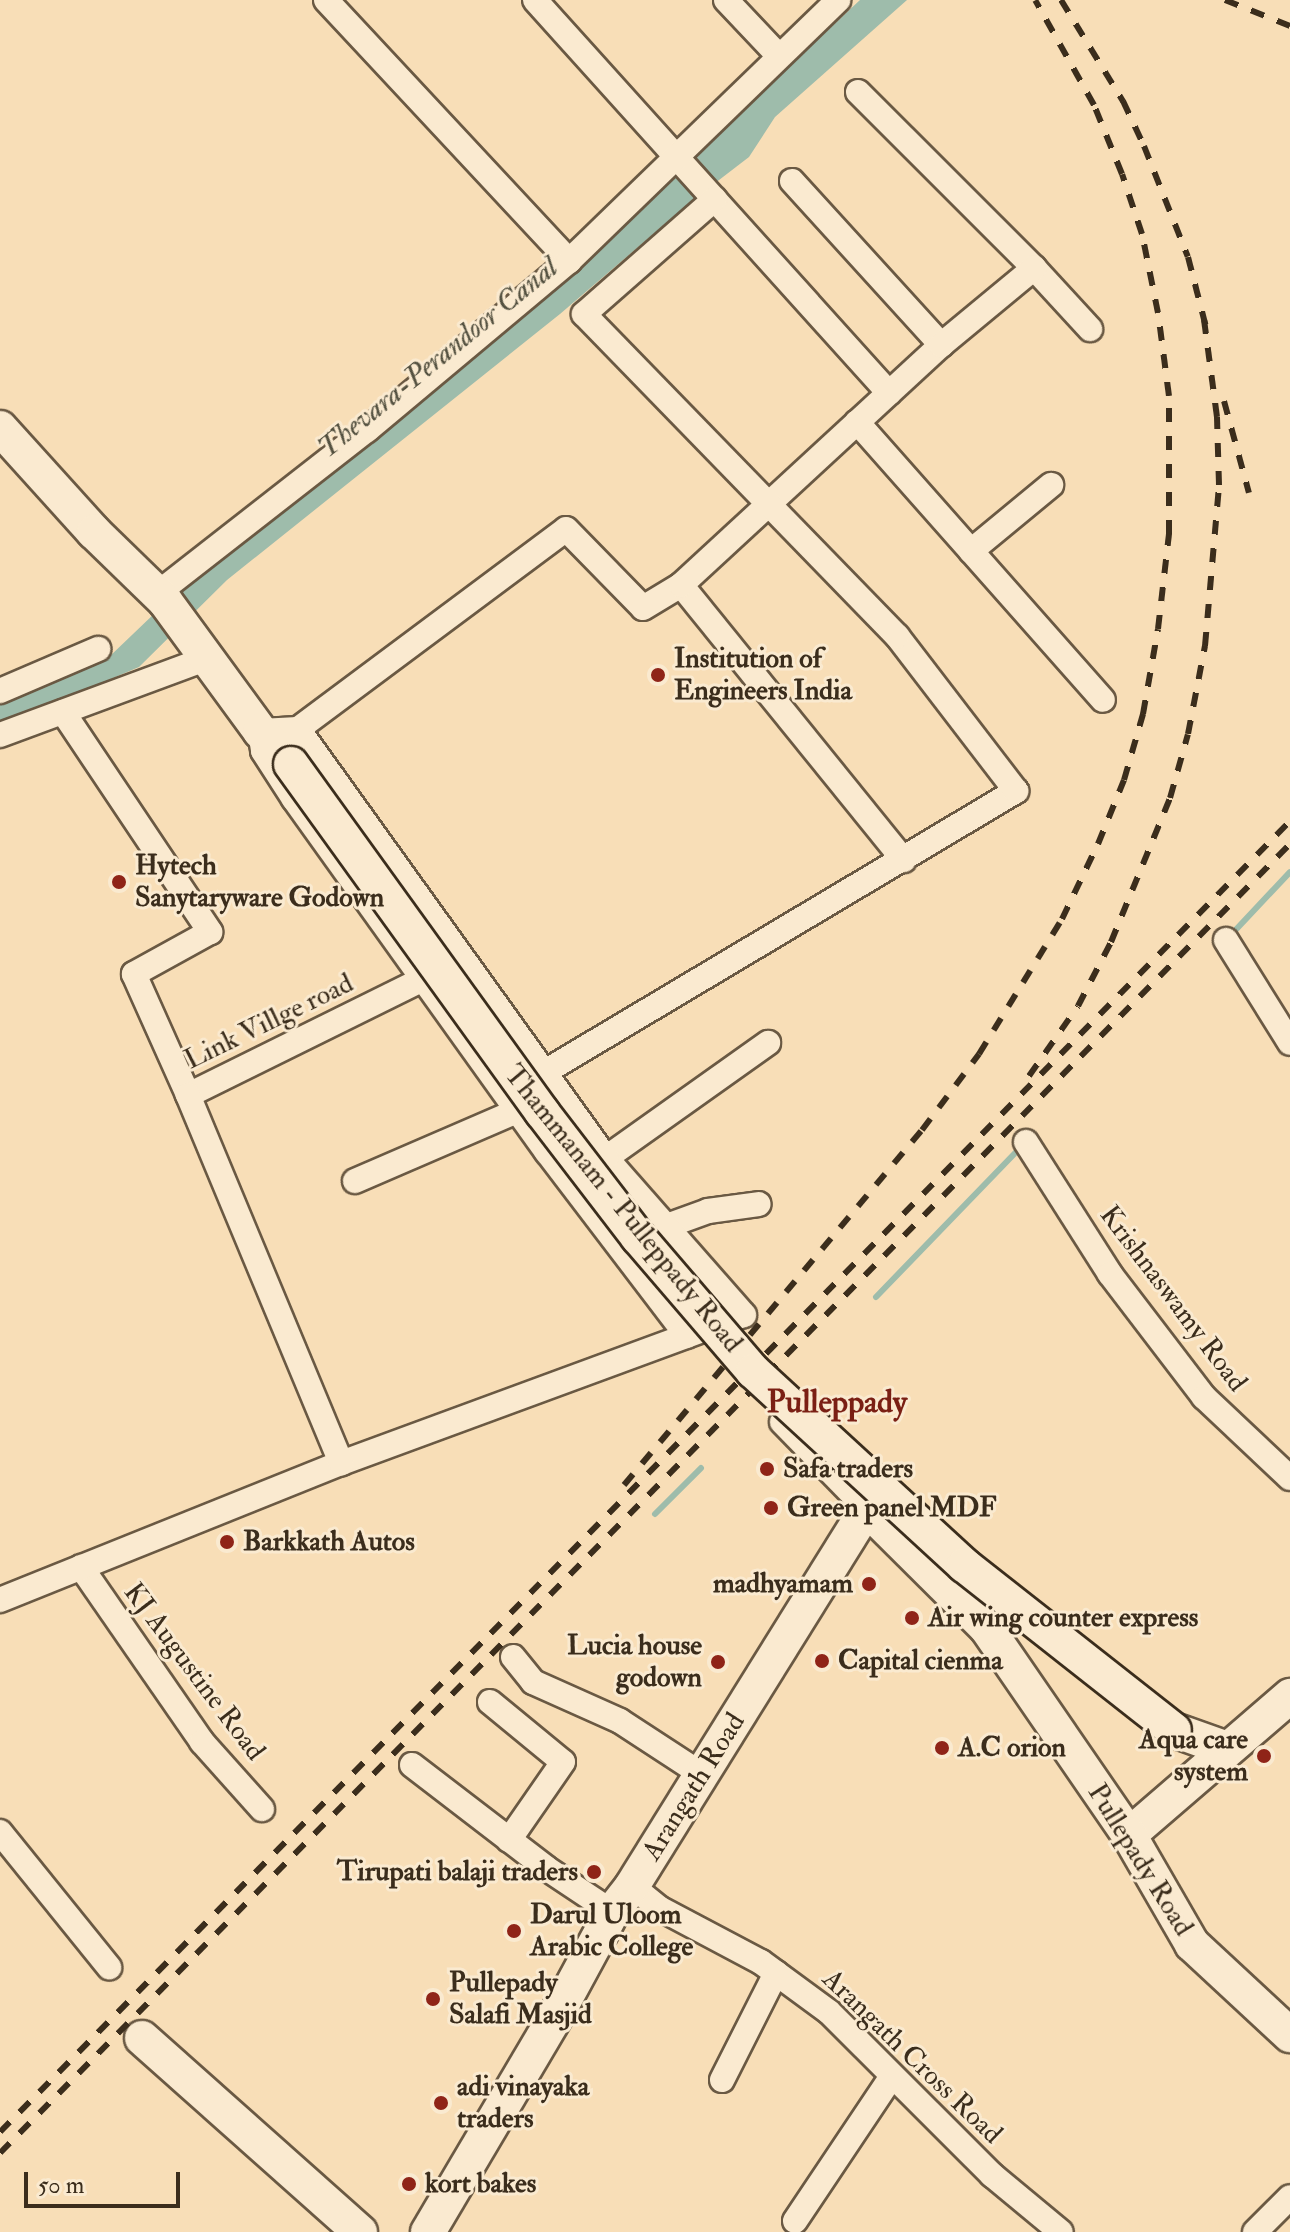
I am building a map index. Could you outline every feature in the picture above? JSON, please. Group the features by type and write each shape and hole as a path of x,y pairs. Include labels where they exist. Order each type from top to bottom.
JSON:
{"main road":[{"name":"Thammanam - Pulleppady Road","path":"0,428 94,532 170,606 260,731 305,781 587,1172 753,1371 964,1565 1174,1730"},
{"name":"Arangath Road","path":"428,2232 622,1899 867,1509"},
{"name":"Pullepady Road","path":"867,1509 986,1627 1129,1835 1192,1944 1290,2035"},
{"path":"1129,1835 1290,1696"},
{"path":"1174,1730 1227,1749"},
{"path":"1174,1730 1200,1772"},
{"path":"142,2038 360,2232"}],"street":[{"path":"326,0 569,261"},
{"path":"535,0 889,393"},
{"path":"726,0 779,56"},
{"path":"170,606 367,430 569,261 682,161 779,56 838,0"},
{"path":"858,92 1034,268 1090,329"},
{"path":"792,181 941,345"},
{"path":"543,1073 1016,791 897,636 584,314 712,195"},
{"path":"687,1336 547,1152 294,799 263,751 260,731 298,729 566,529 643,608 681,585 941,345 1034,268"},
{"path":"857,422 1103,700"},
{"path":"971,551 1051,485"},
{"path":"681,585 904,860"},
{"path":"0,691 98,649"},
{"path":"0,735 208,658"},
{"path":"63,712 210,932 134,974 188,1095"},
{"path":"0,1600 341,1463 744,1315 606,1158 298,729"},
{"path":"1226,940 1290,1043"},
{"name":"Link Villge road","path":"341,1463 188,1095 423,979"},
{"path":"606,1158 768,1043"},
{"path":"355,1181 519,1110"},
{"name":"Krishnaswamy Road","path":"1026,1142 1110,1274 1204,1397 1290,1478"},
{"path":"664,1227 708,1211 759,1204"},
{"name":"Pullepady Road","path":"782,1422 867,1509"},
{"name":"KJ Augustine Road","path":"81,1567 202,1742 262,1809"},
{"path":"513,1657 533,1682 620,1721 692,1768 698,1781"},
{"path":"490,1702 563,1762 509,1840"},
{"name":"Arangath Cross Road","path":"412,1765 509,1840 622,1899 659,1908 776,1973 829,2012 892,2076 912,2091 992,2175 1061,2232"},
{"path":"0,1832 109,1967"},
{"path":"722,2080 776,1973"},
{"path":"795,2221 892,2076"},
{"path":"1255,2232 1290,2197"}],"shaded area":[{"name":"Thevara-Perandoor Canal","path":"860,0 907,0 775,117 749,157 693,200 560,314 227,580 139,667 0,726 0,702 109,657 180,589 580,263"}],"waterway":[{"path":"1229,937 1290,872"},
{"path":"876,1297 1017,1151"},
{"path":"655,1514 701,1468"}],"railway":[{"path":"624,1485 922,1130 979,1054 1062,919 1124,780 1143,714 1158,629 1169,534 1169,396 1158,313 1142,234 1122,174 1094,105 1035,0"},
{"path":"1061,0 1123,101 1144,146 1188,257 1207,331"},
{"path":"1225,0 1290,26"},
{"path":"1029,1076 1078,1006 1111,942 1170,798 1188,734 1205,646 1219,485 1217,417 1204,320"},
{"path":"1224,401 1249,493"},
{"path":"0,2132 1290,821"},
{"path":"0,2153 1290,844"}],"place":[{"name":"Institution of Engineers India","path":"658,675"},
{"name":"Hytech Sanytaryware Godown","path":"119,882"},
{"name":"Safa traders","path":"767,1469"},
{"name":"Green panel MDF","path":"771,1508"},
{"name":"Barkkath Autos","path":"227,1542"},
{"name":"madhyamam","path":"869,1584"},
{"name":"Air wing counter express","path":"912,1618"},
{"name":"Capital cienma","path":"822,1661"},
{"name":"Lucia house godown","path":"718,1662"},
{"name":"A.C orion","path":"942,1748"},
{"name":"Aqua care system","path":"1264,1756"},
{"name":"Tirupati balaji traders","path":"594,1872"},
{"name":"Darul Uloom Arabic College","path":"514,1931"},
{"name":"Pullepady Salafi Masjid","path":"433,1999"},
{"name":"adi vinayaka traders","path":"441,2103"},
{"name":"kort bakes","path":"409,2184"}],"district":[{"name":"Pulleppady","path":"837,1402"}]}
